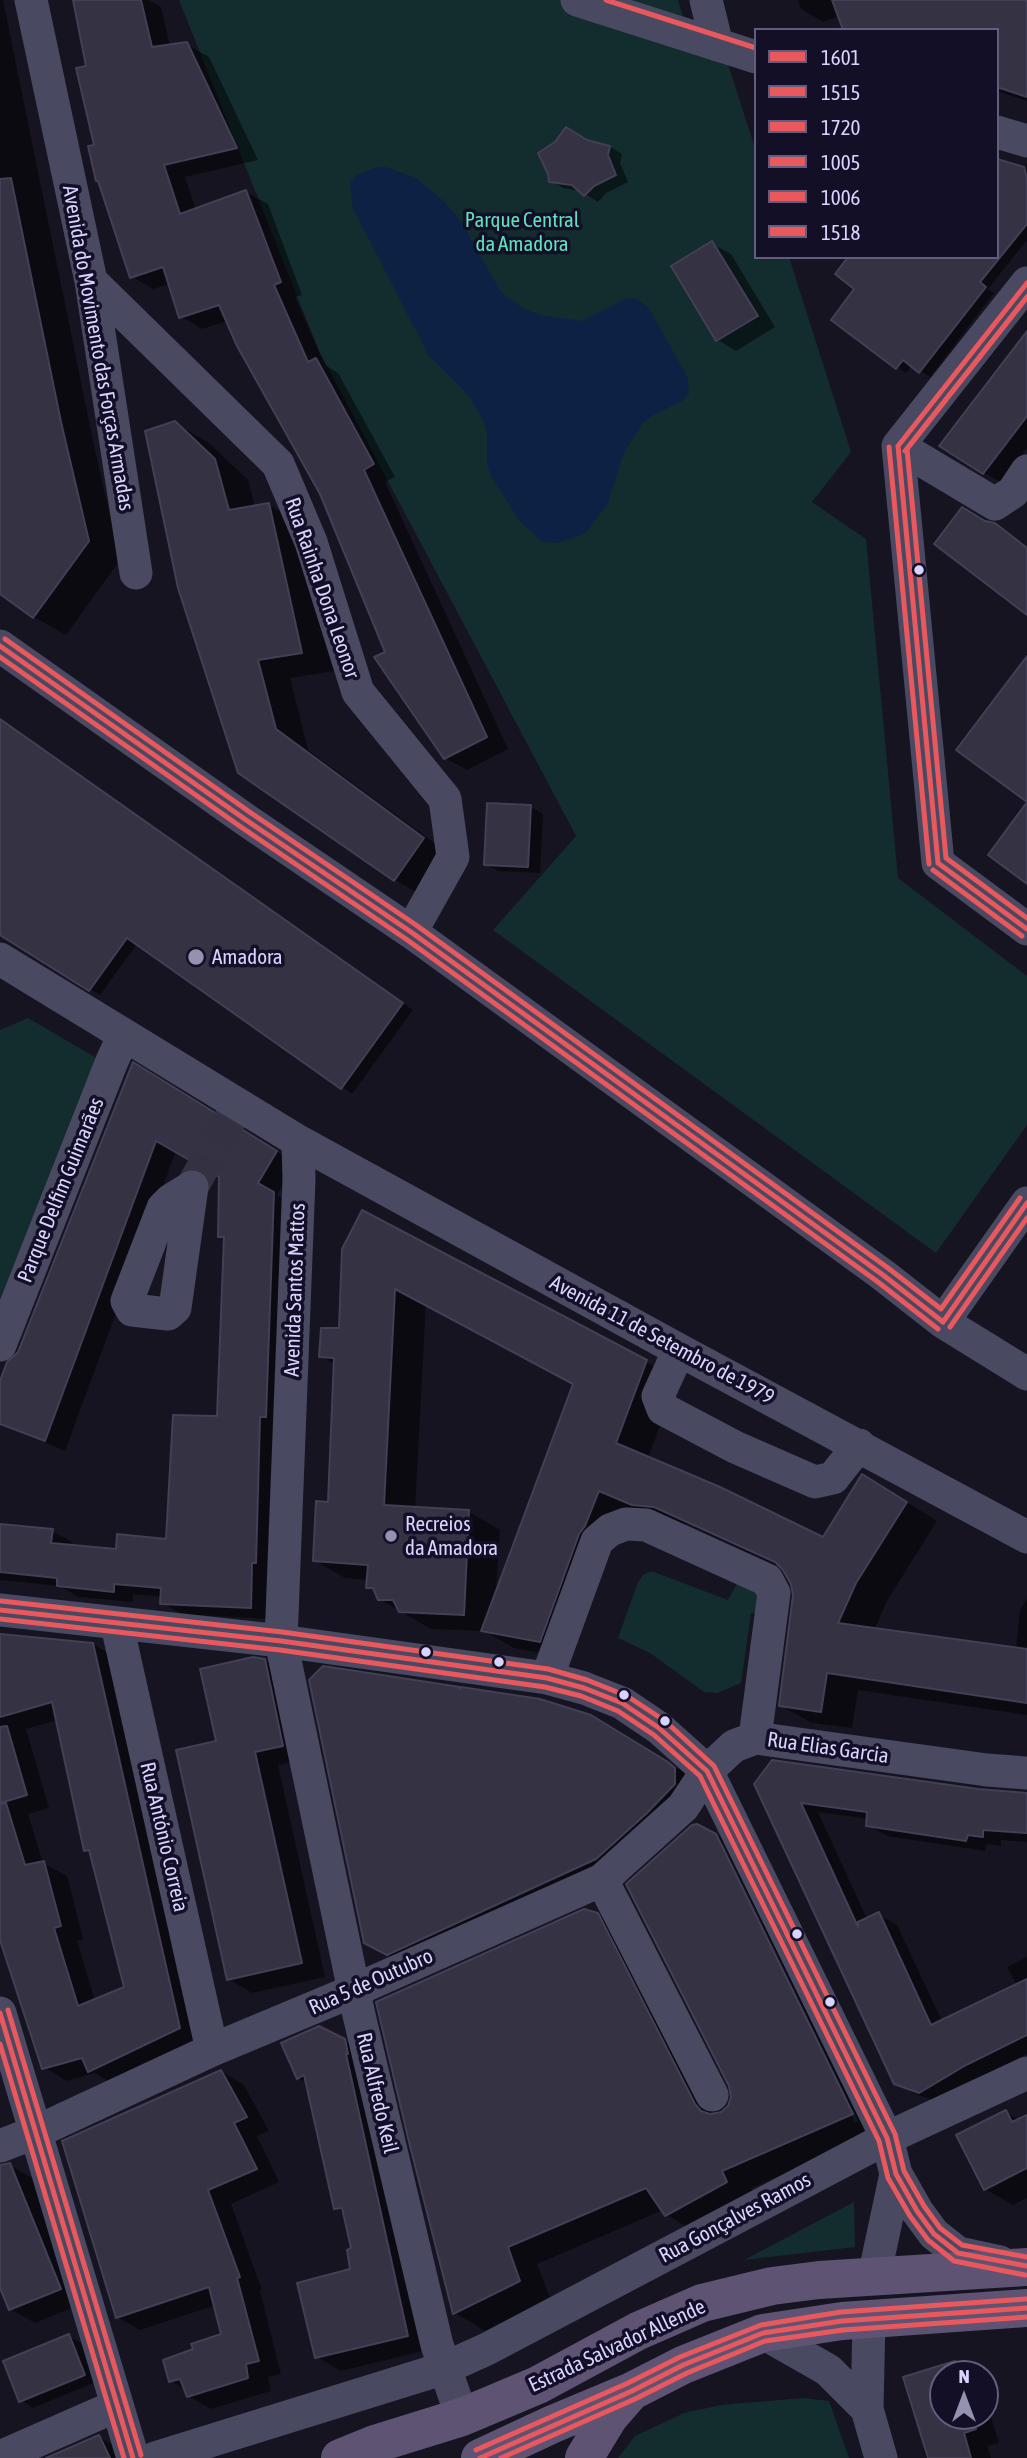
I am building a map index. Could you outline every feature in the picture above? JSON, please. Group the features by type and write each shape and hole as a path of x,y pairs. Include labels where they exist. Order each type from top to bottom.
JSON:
{"main road":[{"name":"Estrada Salvador Allende","path":"461,2417 538,2385 638,2331 702,2303 772,2286 819,2280 1027,2267"},
{"path":"869,2319 874,2277"},
{"name":"Estrada Salvador Allende","path":"478,2457 632,2391 683,2365 763,2333 842,2321 1027,2308"},
{"path":"584,2458 609,2417 632,2391"},
{"path":"340,2458 461,2417 478,2457"}],"street":[{"name":"Avenida do Movimento das Forças Armadas","path":"31,0 92,281 136,573"},
{"path":"577,0 754,56"},
{"path":"706,0 717,45"},
{"path":"999,133 1027,141"},
{"name":"Rua Rainha Dona Leonor","path":"92,281 278,464 311,542 358,692 446,799 453,856 411,932"},
{"path":"1023,299 898,446 938,863 1027,929"},
{"path":"898,446 995,504 1022,488"},
{"path":"0,646 246,820 411,932 872,1267 943,1322 1027,1374"},
{"path":"0,958 298,1141"},
{"name":"Parque Delfim Guimarães","path":"0,1345 124,1035"},
{"name":"Avenida 11 de Setembro de 1979","path":"298,1141 679,1350 1027,1536"},
{"name":"Avenida Santos Mattos","path":"281,1641 299,1179 298,1141"},
{"path":"943,1322 1027,1203"},
{"path":"679,1350 658,1396 663,1409 687,1422 735,1447 815,1482 834,1478 859,1445"},
{"path":"547,1678 597,1541 610,1530 626,1524 646,1525 767,1580 774,1592 755,1738"},
{"path":"0,1610 281,1641 547,1678 584,1688 622,1703 659,1728 708,1770 887,2138 896,2174 917,2211 934,2234 958,2253 1027,2267"},
{"name":"Rua António Correia","path":"117,1625 212,2050"},
{"name":"Rua Alfredo Keil","path":"281,1641 354,1990 438,2345 461,2417"},
{"name":"Rua Elias Garcia","path":"708,1770 734,1746 755,1738 987,1770 1027,1773"},
{"name":"Rua 5 de Outubro","path":"0,2146 212,2050 602,1880 683,1807 708,1770"},
{"path":"602,1880 712,2095"},
{"path":"0,2013 133,2458"},
{"name":"Rua Gonçalves Ramos","path":"155,2458 445,2368 487,2349 887,2138 1027,2073"},
{"path":"874,2277 896,2174"},
{"path":"869,2319 867,2409 881,2458"},
{"path":"763,2333 828,2370 867,2409"},
{"path":"0,2457 116,2406"}],"green space":[{"name":"Parque Central da Amadora","path":"179,0 678,0 694,53 727,61 754,145 754,259 790,259 851,452 812,502 866,539 898,878 1027,976 1027,1125 936,1253 493,930 576,836 319,351"},
{"path":"28,1018 105,1063 0,1325 0,1030"},
{"path":"649,1572 728,1600 741,1576 764,1588 761,1614 751,1613 741,1683 717,1693 704,1692 650,1653 618,1638 638,1582"},
{"path":"854,2202 855,2247 744,2260"},
{"path":"803,2398 829,2401 849,2458 618,2458 635,2436 684,2413 721,2405"}],"water":[{"path":"386,167 416,178 446,203 461,222 501,292 524,309 540,315 582,321 628,298 637,299 649,308 688,378 689,394 682,401 643,423 624,453 607,505 587,531 579,536 556,543 541,541 519,520 491,476 487,465 485,423 470,397 429,356 353,208 350,183 358,174"}],"building":[{"path":"73,0 141,0 152,47 187,42 237,148 164,165 180,214 246,190 281,282 274,285 308,362 316,358 374,464 364,470 487,737 444,759 374,657 385,652 320,494 237,346 219,305 179,318 163,267 130,278 96,181 88,146 94,145 76,68 86,66"},
{"path":"832,0 1027,0 1027,97 999,88 999,28 842,28"},
{"path":"566,127 587,140 610,146 608,155 616,175 594,186 584,196 572,185 549,182 538,153 555,142"},
{"path":"999,160 1024,167 1027,178 1027,224 999,259"},
{"path":"11,178 61,422 89,541 33,618 0,594 0,179"},
{"path":"712,241 758,316 716,341 671,266"},
{"path":"846,259 999,259 980,282 986,287 919,373 903,360 896,369 831,320 854,289 835,274"},
{"path":"1027,331 1027,416 983,474 939,446"},
{"path":"175,421 215,459 229,510 269,503 302,653 258,660 276,729 424,838 394,881 238,773 178,588 145,431"},
{"path":"962,507 985,521 995,523 1027,548 1027,615 934,544"},
{"path":"1027,656 1027,802 956,750"},
{"path":"0,719 403,1003 341,1089 127,938 89,991 0,935"},
{"path":"1027,802 1027,884 988,855"},
{"path":"487,803 531,805 528,867 484,865"},
{"path":"133,1062 277,1151 258,1183 274,1192 266,1417 260,1417 256,1563 252,1563 251,1608 160,1604 161,1588 114,1584 114,1592 57,1586 57,1578 0,1572 0,1524 53,1529 51,1543 116,1549 117,1534 166,1539 173,1415 217,1416 224,1237 218,1237 219,1177 156,1141 45,1441 0,1424 0,1381 7,1362 18,1352"},
{"path":"362,1210 647,1360 616,1443 720,1487 823,1537 862,1474 907,1502 856,1583 838,1623 1027,1649 1027,1703 827,1673 821,1712 779,1706 793,1595 791,1584 783,1570 775,1562 654,1507 632,1505 599,1491 579,1534 540,1642 481,1631 573,1384 395,1289 384,1505 469,1510 464,1615 399,1612 393,1600 378,1600 373,1588 366,1588 368,1565 313,1561 316,1501 328,1502 334,1358 319,1357 321,1328 339,1328 342,1249"},
{"path":"0,1634 93,1643 180,2028 88,2072 82,2058 42,2069 0,1940 0,1804 6,1803 25,1865 44,1861 61,1926 54,1928 78,2006 124,1987 89,1850 84,1851 52,1702 0,1717"},
{"path":"253,1657 265,1659 283,1746 255,1752 302,1963 227,1980 176,1750 216,1741 200,1669"},
{"path":"323,1666 460,1689 461,1687 540,1699 591,1715 668,1762 675,1768 675,1784 596,1859 387,1955 364,1943 309,1680"},
{"path":"7,1726 27,1795 0,1803 0,1727"},
{"path":"772,1760 978,1789 1027,1793 1027,1833 983,1830 983,1837 968,1835 966,1841 866,1826 867,1812 801,1803 858,1927 858,1922 879,1912 931,2025 1027,1979 1027,2035 966,2065 919,2093 894,2084 754,1784"},
{"path":"697,1824 716,1834 853,2114 722,2171 727,2182 665,2216 646,2188 508,2247 520,2281 453,2314 376,2002 584,1909 598,1913 695,2104 701,2111 710,2114 721,2112 728,2106 731,2097 729,2086 626,1884 692,1825"},
{"path":"319,2026 345,2039 346,2054 408,2336 315,2358 297,2283 350,2269 347,2250 351,2248 342,2208 334,2209 304,2075 297,2079 281,2043"},
{"path":"221,2070 247,2117 234,2123 257,2169 208,2190 240,2277 237,2278 259,2361 246,2364 248,2378 187,2397 180,2379 169,2382 163,2360 193,2349 191,2344 221,2334 209,2287 116,2318 62,2141"},
{"path":"1006,2110 1012,2122 1027,2115 1027,2168 984,2190 956,2135"},
{"path":"10,2163 61,2289 9,2310 0,2288 0,2165"},
{"path":"69,2334 85,2375 19,2402 3,2361"},
{"path":"929,2369 929,2430 973,2430 964,2433 971,2458 928,2458 903,2377"},
{"path":"99,2435 110,2458 46,2458"}],"tunnel":[{"path":"192,1187 238,1105"}],"transit line":[{"name":"1518","path":"606,0 754,47"},
{"name":"1005","path":"898,446 1027,283"},
{"name":"1006","path":"905,451 1027,297"},
{"name":"1518","path":"1027,297 907,449 946,858 1027,918"},
{"name":"1005","path":"898,446 938,863"},
{"name":"1006","path":"889,447 929,864"},
{"name":"1518","path":"5,639 251,813 416,925 941,1309 1020,1198"},
{"name":"1005","path":"0,646 246,820 411,932 883,1275 943,1322"},
{"name":"1006","path":"0,657 241,827 406,939 878,1282 938,1329"},
{"name":"1005","path":"938,863 1027,929"},
{"name":"1006","path":"933,870 1022,936"},
{"name":"1005","path":"943,1322 1027,1203"},
{"name":"1006","path":"950,1327 1027,1218"},
{"name":"1720","path":"1,1601 282,1632 548,1669 587,1680 627,1696 665,1721 714,1766 895,2134 904,2171 924,2206 940,2228 962,2245 1027,2257"},
{"name":"1601","path":"0,1610 281,1641 547,1678 584,1688 622,1703 659,1728 707,1771 887,2138 896,2174 917,2211 934,2234 958,2253 1027,2266"},
{"name":"1515","path":"0,1619 280,1650 545,1687 581,1696 618,1711 654,1735 700,1776 879,2141 888,2178 910,2216 928,2240 954,2261 1025,2275"},
{"name":"1720","path":"8,2010 141,2455"},
{"name":"1601","path":"0,2013 133,2458"},
{"name":"1515","path":"0,2044 124,2458"},
{"name":"1720","path":"476,2450 680,2357 761,2325 841,2312 1026,2299"},
{"name":"1601","path":"480,2458 632,2391 683,2365 763,2333 842,2321 1027,2308"},
{"name":"1515","path":"501,2458 687,2373 765,2341 843,2330 1027,2317"}],"place":[{"name":"Amadora","path":"196,957"},
{"name":"Recreios da Amadora","path":"391,1536"}]}
